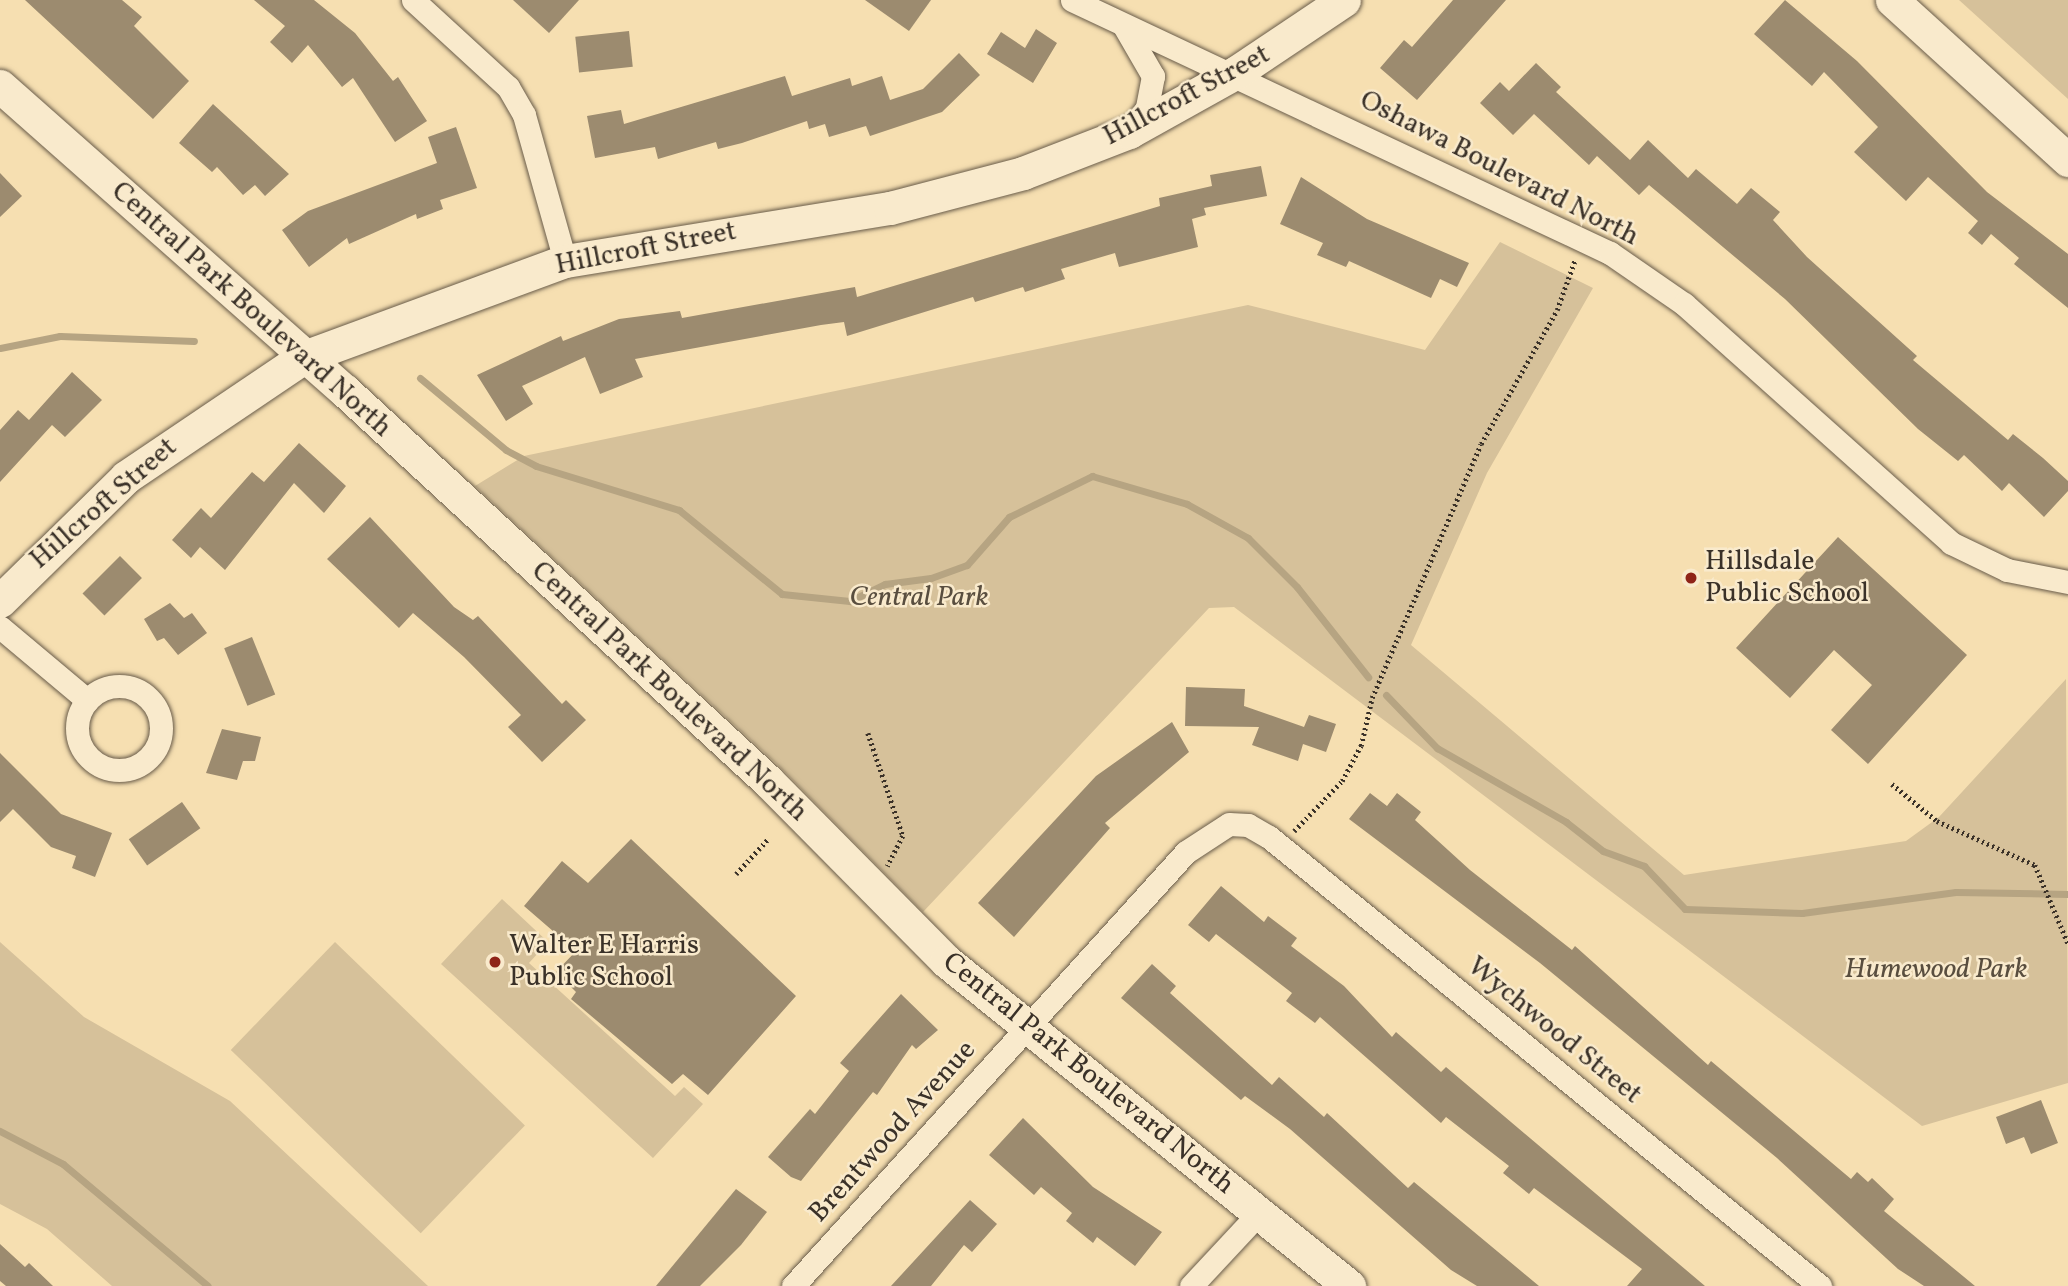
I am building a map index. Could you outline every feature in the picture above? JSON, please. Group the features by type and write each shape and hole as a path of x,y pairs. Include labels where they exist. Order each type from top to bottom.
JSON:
{"street":[{"path":"413,0 508,87 524,115 565,261"},
{"name":"Oshawa Boulevard North","path":"1072,0 1583,239 1684,304 1951,543 2007,570 2068,582"},
{"name":"Hillcroft Street","path":"0,601 126,477 304,357 565,261 951,195 1129,132 1235,74 1344,0"},
{"path":"1892,0 2068,160"},
{"path":"1122,24 1153,76 1147,108 1129,132"},
{"name":"Central Park Boulevard North","path":"0,86 304,357 768,780 946,961 1029,1025 1349,1286"},
{"path":"0,627 87,700"},
{"name":"Wychwood Street","path":"1248,825 1280,846 1820,1286"},
{"name":"Brentwood Avenue","path":"793,1286 1186,852 1212,830 1248,825"},
{"path":"1191,1286 1259,1213"}],"path":[{"path":"1280,846 1342,781 1361,746 1372,698 1481,444 1557,310 1583,239"},
{"path":"868,733 903,836 900,850 872,888"},
{"path":"1892,784 1937,821 2035,865 2068,943"},
{"path":"736,874 769,838"}],"green space":[{"path":"1959,0 2068,0 2068,99"},
{"name":"Central Park","path":"1500,242 1593,288 1487,473 1411,645 1684,875 1906,841 1939,817 2066,679 2068,1083 1922,1126 1234,607 1209,608 923,912 778,765 475,486 524,456 1248,305 1425,350"},
{"path":"502,899 548,942 529,963 675,1096 684,1087 703,1104 653,1158 441,964"},
{"path":"0,942 84,1017 230,1101 428,1286 112,1286 47,1229 0,1204"},
{"path":"335,942 525,1125 421,1233 231,1050"}],"building":[{"path":"25,0 122,0 142,17 134,26 189,81 153,119"},
{"path":"254,0 314,0 355,33 393,81 398,77 427,121 395,142 353,78 342,87 308,45 292,63 270,42 285,26"},
{"path":"513,0 579,0 549,33"},
{"path":"865,0 931,0 909,31"},
{"path":"1453,0 1506,0 1417,100 1380,68 1404,40 1412,47"},
{"path":"1785,0 1857,61 1987,192 2068,254 2068,308 2014,264 2019,258 1991,234 1982,245 1968,233 1978,221 1928,177 1906,201 1854,152 1878,127 1824,72 1812,86 1754,34"},
{"path":"1036,29 1057,43 1033,83 987,54 1001,32 1025,48"},
{"path":"629,31 633,67 579,72 575,37"},
{"path":"959,53 980,75 942,112 870,136 866,126 829,137 825,124 809,129 807,121 718,149 716,142 658,159 655,147 595,158 587,116 621,110 624,124 785,76 792,96 850,78 852,86 882,76 890,100 923,89"},
{"path":"1536,63 1561,87 1556,92 1630,160 1648,140 1688,178 1696,169 1737,204 1751,188 1780,212 1773,220 1807,257 1917,356 1913,360 2008,440 2013,434 2043,458 2068,481 2068,491 2044,517 2009,483 2002,491 1964,455 1958,461 1918,429 1785,299 1649,185 1639,195 1597,156 1589,165 1534,114 1513,135 1480,103 1500,82 1509,91"},
{"path":"213,104 289,174 265,196 255,185 243,195 217,167 212,172 179,143"},
{"path":"456,127 477,188 440,200 443,209 417,219 416,214 349,244 347,238 309,267 282,230 308,211 437,163 428,137"},
{"path":"1261,166 1267,196 1204,208 1206,215 1192,219 1198,247 1119,267 1115,253 1061,269 1065,279 1025,292 1023,287 975,302 973,297 847,336 844,322 635,359 643,377 600,394 585,357 522,386 533,404 506,421 477,375 561,336 563,341 619,319 680,311 682,318 855,287 857,297 1160,206 1159,198 1212,186 1210,175"},
{"path":"0,173 22,196 0,217"},
{"path":"1301,177 1367,219 1469,263 1457,287 1440,279 1431,298 1349,261 1346,267 1317,255 1323,243 1280,224"},
{"path":"72,372 102,400 65,437 52,425 0,482 0,430 18,410 29,420"},
{"path":"299,443 346,486 324,513 294,483 225,570 200,547 191,558 172,540 201,508 211,518 252,472 264,482"},
{"path":"370,517 454,607 473,620 478,616 562,704 566,700 586,720 542,762 508,727 521,715 464,657 413,613 399,628 327,559"},
{"path":"1838,537 1967,655 1868,764 1831,730 1872,685 1834,650 1790,698 1736,648"},
{"path":"120,556 142,578 104,615 83,593"},
{"path":"170,603 184,618 192,613 207,633 178,655 164,638 157,641 144,619"},
{"path":"252,637 275,694 247,706 224,648"},
{"path":"1186,687 1245,689 1244,706 1304,727 1309,715 1336,724 1326,752 1303,744 1298,761 1252,745 1259,727 1185,726"},
{"path":"1172,722 1189,752 1105,823 1110,828 1014,937 978,903 1096,776"},
{"path":"222,729 261,737 255,761 243,761 237,780 206,773"},
{"path":"0,753 61,814 112,833 95,877 72,868 76,856 51,847 13,809 0,822"},
{"path":"1370,793 1387,806 1397,793 1421,812 1415,820 1470,870 1572,950 1575,946 1708,1065 1711,1061 1851,1179 1857,1172 1868,1182 1872,1178 1894,1199 1884,1211 1975,1286 1924,1286 1898,1269 1777,1158 1540,963 1349,819"},
{"path":"182,802 200,828 147,865 129,839"},
{"path":"631,839 796,996 708,1095 683,1074 672,1084 571,999 576,992 556,972 576,951 524,906 562,861 588,883"},
{"path":"1221,886 1264,922 1268,916 1297,938 1291,946 1344,986 1392,1037 1396,1032 1441,1072 1446,1067 1705,1286 1627,1286 1642,1269 1534,1188 1529,1194 1503,1173 1509,1166 1446,1117 1441,1123 1320,1017 1315,1023 1286,1001 1292,993 1216,934 1209,942 1188,925"},
{"path":"1152,964 1176,986 1170,993 1272,1085 1279,1077 1324,1117 1327,1113 1408,1188 1414,1182 1539,1286 1477,1286 1451,1270 1290,1129 1245,1096 1241,1100 1121,998"},
{"path":"901,994 938,1030 916,1049 912,1045 877,1095 873,1092 801,1181 791,1177 768,1157 810,1109 815,1114 849,1071 840,1063"},
{"path":"2041,1100 2058,1143 2031,1154 2024,1137 2006,1144 1996,1117"},
{"path":"1023,1118 1093,1187 1162,1232 1135,1266 1097,1237 1093,1243 1066,1221 1072,1213 1041,1187 1034,1195 989,1155"},
{"path":"736,1189 767,1212 741,1245 700,1286 656,1286"},
{"path":"970,1200 997,1224 972,1252 964,1245 931,1286 891,1286"},
{"path":"0,1244 25,1267 29,1263 53,1286 6,1286 0,1281"}],"waterway":[{"path":"0,348 60,336 194,341"},
{"path":"420,378 506,450 536,466 679,510 782,594 850,601 885,584 931,578 967,565 1009,517 1092,476 1187,504 1248,538 1297,587 1368,677"},
{"path":"1386,695 1437,748 1566,822 1603,851 1644,866 1685,909 1802,913 1956,892 2068,894"},
{"path":"0,1131 63,1164 208,1286"}],"place":[{"name":"Hillsdale Public School","path":"1691,578"},
{"name":"Walter E Harris Public School","path":"495,962"}],"park label":[{"name":"Humewood Park","path":"1936,970"}]}
